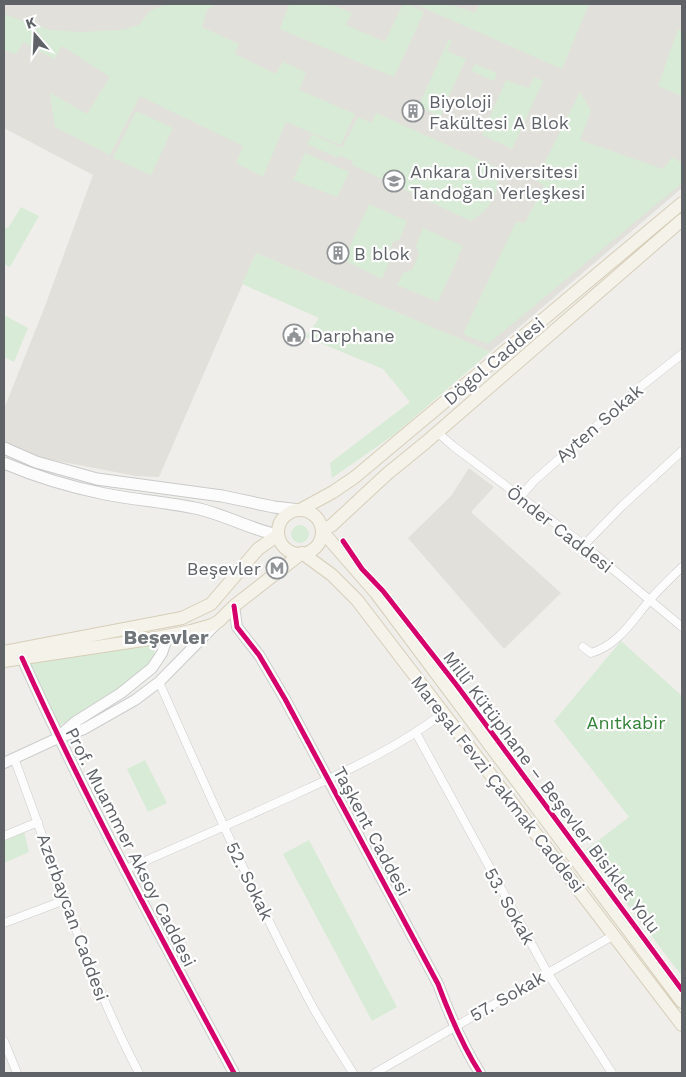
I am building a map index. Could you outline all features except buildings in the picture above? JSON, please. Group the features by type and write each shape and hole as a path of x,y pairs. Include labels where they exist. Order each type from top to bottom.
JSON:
{"main road":[{"name":"Dögol Caddesi","path":"300,510 333,492 355,477 682,203"},
{"name":"Dögol Caddesi","path":"322,531 332,525 387,474 682,220"},
{"path":"4,448 36,462 97,479 222,496 274,507 307,511 319,520 322,531 319,542 315,547 302,554 234,606 219,621 191,632 4,661"},
{"path":"4,463 63,485 106,495 195,508 223,516 258,531 278,535"},
{"path":"300,510 287,514 283,518 278,528 278,535 280,541 289,551 302,554"},
{"name":"Mareşal Fevzi Çakmak Caddesi","path":"322,531 376,593 682,1002"},
{"path":"4,652 182,618 194,614 211,604 258,549 278,535"},
{"name":"Mareşal Fevzi Çakmak Caddesi","path":"302,554 332,575 356,600 614,934 682,1026"},
{"path":"166,621 168,635"}],"street":[{"name":"Ayten Sokak","path":"520,497 534,481 639,388 682,354"},
{"name":"Önder Caddesi","path":"437,432 584,544 682,627"},
{"path":"584,544 682,451"},
{"path":"583,647 591,653 601,650 624,633 650,601 682,567"},
{"name":"Taşkent Caddesi","path":"234,606 237,627 259,654 328,779 438,984 466,1052 480,1073"},
{"path":"4,763 110,716 160,682 219,621"},
{"path":"58,738 75,722 121,693 152,668 162,652 168,635"},
{"name":"Prof. Muammer Aksoy Caddesi","path":"22,658 58,738 124,870 234,1073"},
{"name":"52. Sokak","path":"160,682 223,827 310,1003 353,1073"},
{"path":"124,870 328,779 416,734 443,713"},
{"name":"53. Sokak","path":"416,734 547,972 612,1073"},
{"name":"Azerbaycan Caddesi","path":"14,758 78,936 117,1032 139,1073"},
{"path":"4,836 38,822"},
{"path":"4,923 65,900"},
{"name":"57. Sokak","path":"375,1073 614,934"},
{"path":"4,1041 17,1073"}],"shaded area":[{"name":"Ankara Üniversitesi Tandoğan Yerleşkesi","path":"4,4 682,4 682,188 490,352 256,253 159,477 136,476 42,458 4,442 4,409 45,306 93,175 4,128"},
{"path":"469,468 494,487 471,512 561,593 504,649 408,538 451,496"}],"green space":[{"path":"166,4 217,4 207,10 202,27 239,44 235,54 276,74 283,62 306,72 299,90 355,114 341,145 286,122 263,177 236,163 243,146 140,96 110,155 55,127 50,93 87,114 110,77 62,46 54,59 23,42 16,54 4,50 4,11 6,15 50,30 81,32 121,30 139,25 150,11"},
{"path":"289,4 331,4 352,13 346,25 385,42 403,4 408,4 424,12 394,77 280,29"},
{"path":"415,4 450,4 475,13 480,4 589,4 562,69"},
{"path":"678,29 682,31 682,96 658,86"},
{"path":"449,39 452,41 447,51 466,59 440,116 418,107"},
{"path":"475,64 497,73 494,81 471,71"},
{"path":"534,77 543,81 512,149 482,135 506,80 529,88"},
{"path":"580,92 591,111 580,140 663,169 672,157 682,163 682,183 488,344 463,334 516,222 525,223 544,186 536,180"},
{"path":"136,111 173,128 151,175 113,158"},
{"path":"376,113 496,167 496,192 489,205 471,221 352,165 353,162 340,155 338,158 307,144 312,134 342,148 358,117 372,123"},
{"path":"305,153 349,172 337,197 293,180"},
{"path":"369,204 407,221 400,239 393,242 386,258 388,265 382,279 344,260"},
{"path":"21,207 39,216 10,267 4,264 4,227 8,228"},
{"path":"423,228 463,246 438,302 397,285 404,272 412,270 419,254 416,246"},
{"path":"256,253 490,352 395,434 332,478 330,463 410,402 383,369 306,337 319,318 242,284"},
{"path":"4,315 28,328 14,362 4,357"},
{"path":"296,525 304,525 309,530 307,541 296,543 291,538 291,530"},
{"name":"Anıtkabir","path":"621,641 682,696 682,976 586,850 629,817 554,721"},
{"path":"145,643 153,646 155,655 153,661 142,673 59,726 29,662"},
{"path":"145,760 167,803 148,812 127,769"},
{"path":"24,832 29,852 4,863 4,841"},
{"path":"309,840 397,1007 372,1021 283,854"},
{"path":"633,919 682,984 682,988 632,921"}],"cycle path":[{"name":"Millî Kütüphane – Beşevler Bisiklet Yolu","path":"343,541 362,569 383,591 458,687 682,990"},
{"path":"234,606 237,627 259,655 285,699 438,984 457,1030 480,1073"},
{"path":"22,658 98,816 234,1073"}],"place":[{"name":"Biyoloji Fakültesi A Blok","path":"413,111"},
{"name":"Ankara Üniversitesi Tandoğan Yerleşkesi","path":"394,181"},
{"name":"B blok","path":"338,253"},
{"name":"Darphane","path":"294,335"},
{"name":"Beşevler","path":"277,568"}],"district":[{"name":"Beşevler","path":"166,637"}]}
